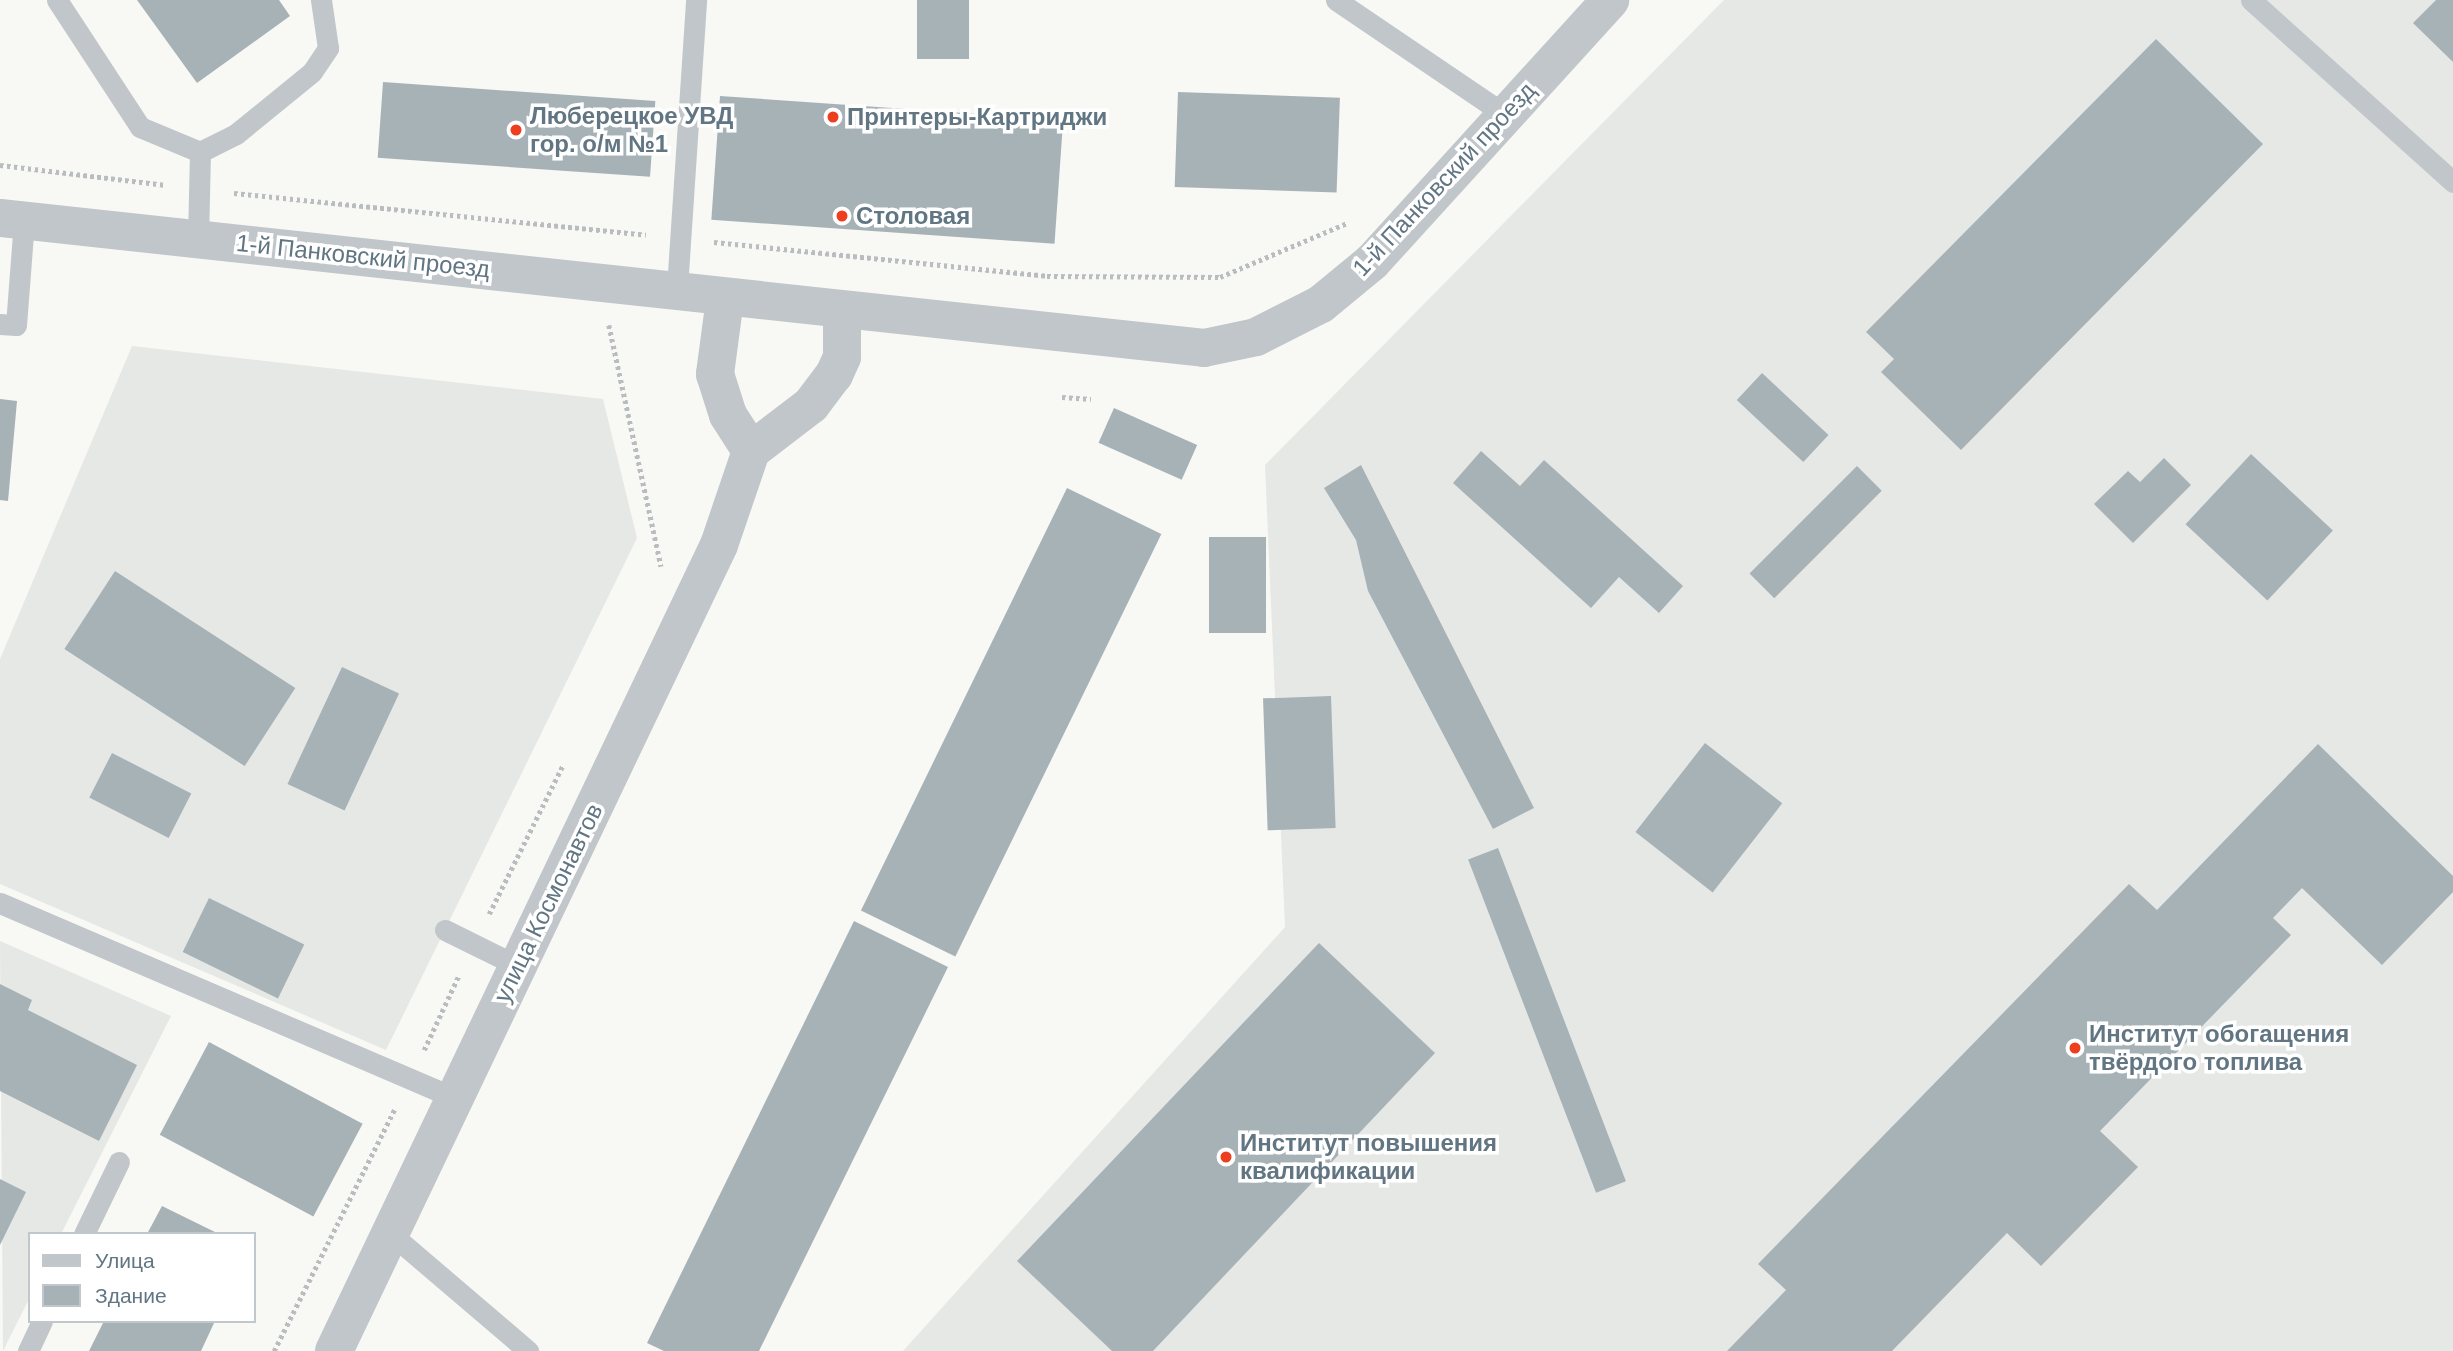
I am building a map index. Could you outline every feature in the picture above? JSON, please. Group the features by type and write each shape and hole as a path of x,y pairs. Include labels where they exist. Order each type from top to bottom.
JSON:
{"street":[{"name":"1-й Панковский проезд","path":"12,219 677,288 724,299 842,312 1204,348 1256,337 1321,304 1371,262 1610,0"},
{"path":"724,299 715,374 728,415 751,450 811,405 834,375 842,357 842,312"},
{"name":"улица Космонавтов","path":"334,1351 719,545 751,450"}],"lane":[{"path":"57,0 140,127 200,152 236,134 312,72 328,48 321,0"},
{"path":"677,288 696,0"},
{"path":"1336,0 1506,115"},
{"path":"2251,0 2453,182"},
{"path":"198,240 200,152"},
{"path":"0,324 16,325 12,219"},
{"path":"0,903 455,1098"},
{"path":"445,930 518,966"},
{"path":"85,1232 118,1162"},
{"path":"390,1233 528,1351"},
{"path":"28,1351 41,1323"}],"path":[{"path":"0,165 198,189 1047,276 1220,277 1355,219"},
{"path":"608,317 662,566 655,578"},
{"path":"1062,397 1091,400"},
{"path":"274,1351 565,761"}],"shaded area":[{"path":"1724,0 2453,0 2453,1351 903,1351 1285,927 1265,465"},
{"path":"132,346 603,399 637,538 386,1050 0,884 0,659"},
{"path":"0,941 171,1016 62,1232 28,1232 28,1301 3,1351"}],"building":[{"path":"137,0 279,0 290,16 197,83"},
{"path":"917,0 969,0 969,59 917,59"},
{"path":"2436,0 2453,0 2453,62 2413,23"},
{"path":"2156,39 2263,144 1961,450 1881,372 1894,359 1866,332"},
{"name":"Люберецкое УВД гор. о/м №1","path":"383,82 655,101 650,177 378,158"},
{"path":"1178,92 1340,98 1337,193 1175,187"},
{"path":"720,96 1063,120 1055,244 711,220"},
{"path":"1762,373 1829,435 1803,462 1737,400"},
{"path":"0,399 17,401 8,501 0,500"},
{"path":"1114,408 1197,445 1182,480 1099,443"},
{"path":"1481,451 1520,486 1544,460 1683,586 1659,613 1619,577 1591,608 1453,483"},
{"path":"2251,454 2333,530 2267,601 2186,524"},
{"path":"2164,458 2191,485 2133,543 2094,504 2128,471 2140,482"},
{"path":"1361,465 1534,808 1493,829 1368,591 1356,540 1324,488"},
{"path":"1857,466 1882,491 1774,598 1750,573"},
{"path":"1067,488 1161,534 955,956 861,910"},
{"path":"1209,537 1266,537 1266,633 1209,633"},
{"path":"115,571 295,688 245,766 64,649"},
{"path":"342,667 399,694 345,811 287,784"},
{"path":"1331,696 1336,828 1268,830 1263,698"},
{"path":"1705,743 1782,803 1713,892 1635,832"},
{"name":"Институт обогащения твёрдого топлива","path":"2318,744 2453,876 2453,892 2382,965 2302,888 2273,918 2291,935 2100,1131 2138,1167 2041,1266 2007,1233 1892,1351 1727,1351 1786,1290 1758,1264 2129,884 2157,910"},
{"path":"112,753 191,793 169,838 89,798"},
{"path":"1498,848 1626,1181 1596,1193 1468,859"},
{"path":"209,898 304,944 278,998 183,952"},
{"path":"854,921 948,967 759,1351 664,1351 647,1343"},
{"name":"Институт повышения квалификации","path":"1319,943 1435,1053 1153,1351 1112,1351 1017,1261"},
{"path":"0,984 32,1000 28,1010 137,1065 99,1141 0,1091"},
{"path":"209,1042 363,1124 313,1216 160,1135"},
{"path":"0,1179 26,1192 0,1245"},
{"path":"162,1206 215,1232 148,1232"},
{"path":"103,1323 214,1323 201,1351 89,1351"}],"place":[{"name":"Принтеры-Картриджи","path":"833,117"},
{"name":"Люберецкое УВД гор. о/м №1","path":"516,130"},
{"name":"Столовая","path":"842,216"},
{"name":"Институт обогащения твёрдого топлива","path":"2075,1048"},
{"name":"Институт повышения квалификации","path":"1226,1157"}]}
